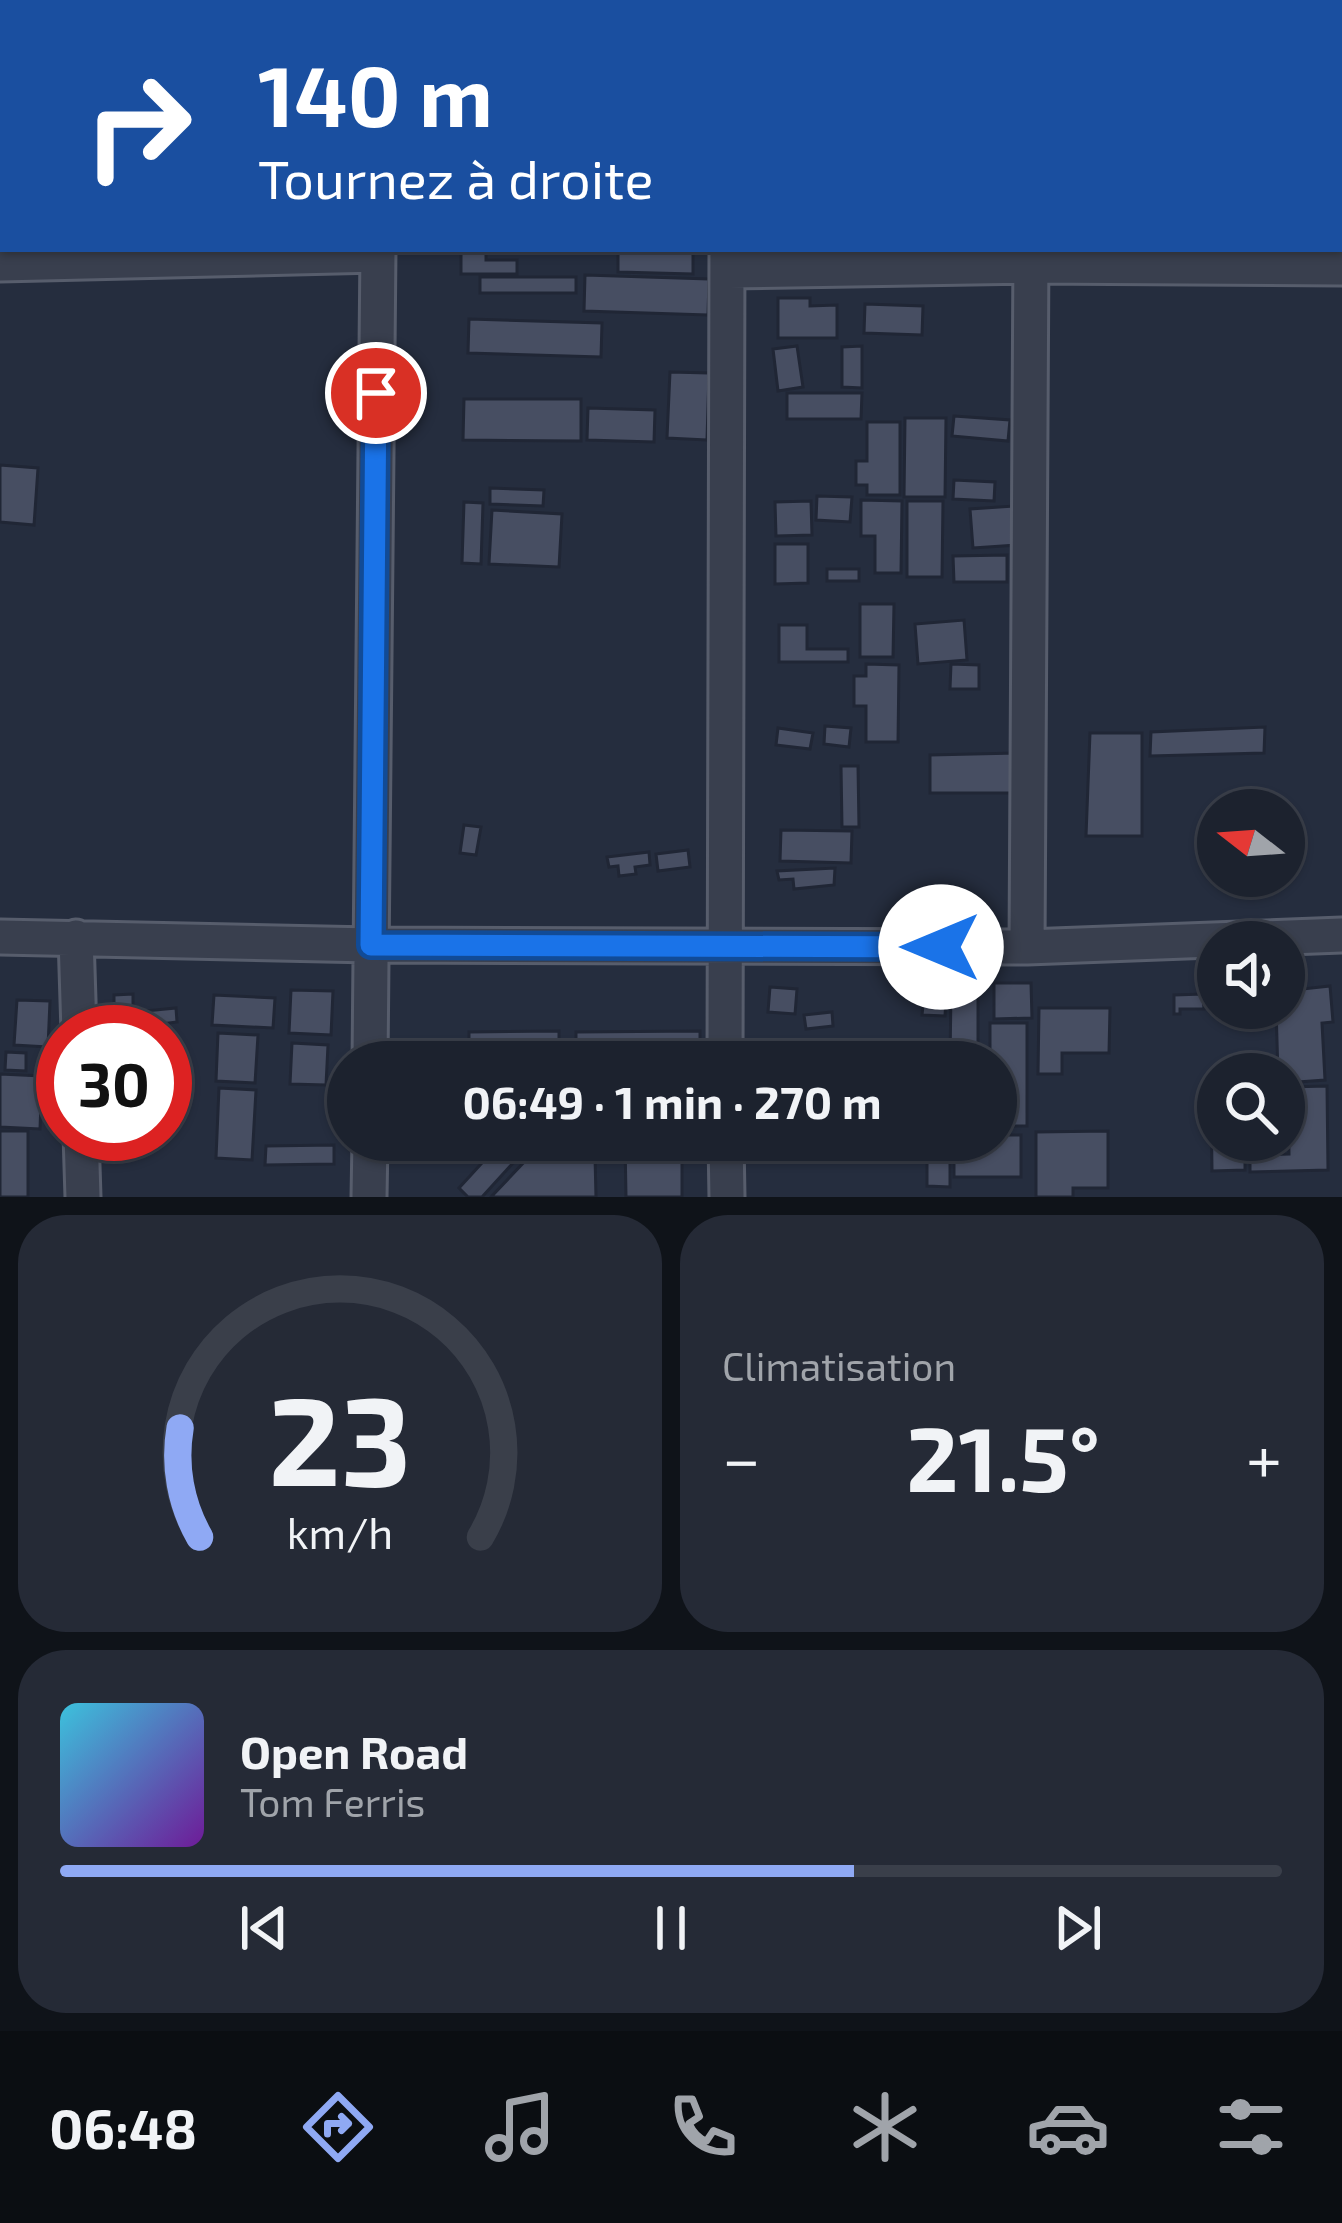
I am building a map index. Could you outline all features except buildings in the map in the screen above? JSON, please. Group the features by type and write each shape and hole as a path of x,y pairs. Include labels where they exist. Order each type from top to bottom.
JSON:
{"street":[{"path":"0,264 378,252 370,1041"},
{"path":"1027,947 1031,257"},
{"path":"725,1041 728,260 1031,257 1342,268"},
{"path":"0,937 371,945 1027,947 1342,935"},
{"path":"76,937 78,1005"},
{"path":"82,1161 83,1197"},
{"path":"369,1197 370,1161"},
{"path":"726,1161 727,1197"}],"route":[{"path":"376,393 371,945 941,947"}]}
